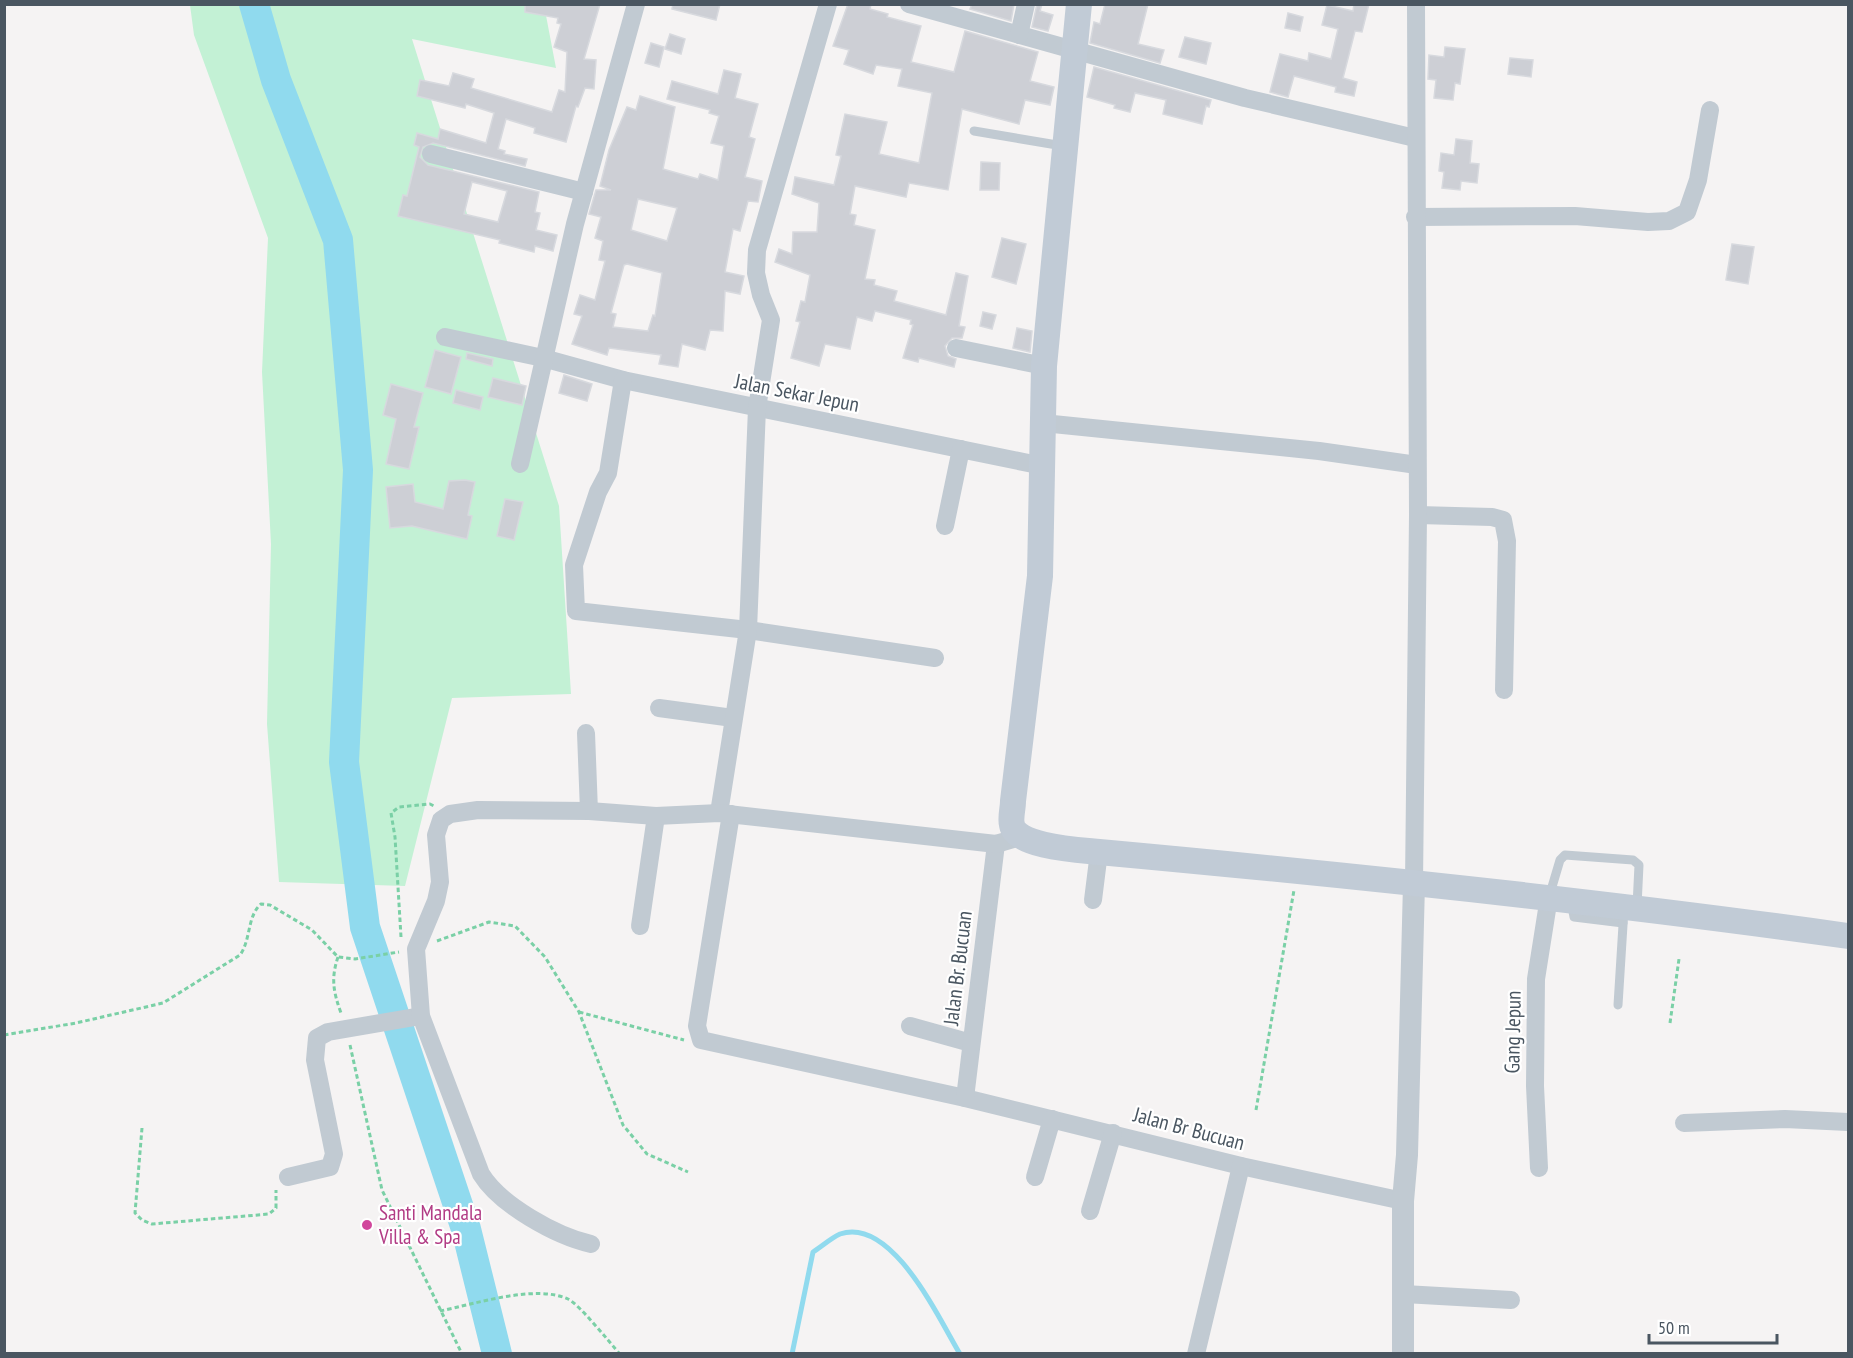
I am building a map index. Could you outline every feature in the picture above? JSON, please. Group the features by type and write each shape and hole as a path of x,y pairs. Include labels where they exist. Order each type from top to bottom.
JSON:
{"main road":[{"path":"1078,4 1044,366 1040,576 1012,816 1012,825 1020,837 1039,844 1099,852 1560,898 1628,911 1848,936"}],"street":[{"path":"520,464 543,358 584,192 636,4"},
{"path":"700,1040 697,1026 725,814 733,718 748,630 756,408 771,320 761,296 756,273 757,250 828,4"},
{"path":"909,4 1245,98 1415,138"},
{"path":"1019,35 1026,4"},
{"path":"1403,1353 1403,1201 1407,1155 1414,884 1418,515 1415,217 1416,4"},
{"path":"1415,217 1575,216 1669,221 1687,212 1698,180 1710,110"},
{"path":"431,154 584,192"},
{"name":"Jalan Sekar Jepun","path":"445,337 543,358 623,381 1043,465"},
{"path":"957,348 1044,366"},
{"path":"623,381 608,472 598,492 574,565 577,595 574,608 581,613 748,630 935,658"},
{"path":"1043,423 1319,451 1417,465"},
{"path":"945,526 961,449"},
{"path":"1418,515 1492,517 1503,520 1507,541 1504,690"},
{"path":"659,708 733,718"},
{"path":"586,733 589,811"},
{"path":"591,1244 558,1232 490,1189 481,1174 417,1016 406,947 436,901 440,882 436,835 441,820 450,814 478,810 589,811 656,816 725,814 996,844 1020,837"},
{"path":"640,926 656,816"},
{"name":"Jalan Br. Bucuan","path":"965,1098 996,844"},
{"path":"1093,900 1099,852"},
{"name":"Gang Jepun","path":"1539,1168 1535,1086 1536,979 1560,898"},
{"path":"288,1177 330,1167 333,1162 334,1154 314,1047 317,1038 328,1032 417,1016"},
{"path":"910,1026 971,1043"},
{"name":"Jalan Br Bucuan","path":"700,1040 965,1098 1113,1132 1241,1166 1403,1201"},
{"path":"1035,1177 1052,1119"},
{"path":"1684,1123 1785,1119 1848,1122"},
{"path":"1090,1211 1113,1132"},
{"path":"1196,1353 1241,1166"},
{"path":"1404,1294 1511,1300"}],"lane":[{"path":"974,131 1066,147"},
{"path":"1560,898 1560,861 1565,855 1629,860 1639,865 1628,911 1618,1005"}],"path":[{"path":"406,947 391,813 399,807 430,804 450,814"},
{"path":"1256,1110 1298,871"},
{"path":"4,1035 76,1023 163,1003 240,955 245,949 255,909 261,904 270,905 312,930 338,957 355,959 385,954 489,922 515,926 545,957 579,1012 622,1125 647,1154 688,1172"},
{"path":"338,957 332,974 332,989 353,1028 382,1190 462,1353"},
{"path":"1670,1023 1679,959"},
{"path":"579,1012 657,1034 686,1040 700,1040"},
{"path":"142,1128 135,1213 142,1220 152,1224 269,1214 276,1208 278,1201 277,1181 288,1177"},
{"path":"440,1311 526,1294 551,1294 570,1300 620,1353"}],"green space":[{"path":"190,5 544,5 556,68 412,39 559,506 571,694 452,698 405,886 279,882 267,724 271,544 262,372 268,238 194,35"}],"building":[{"path":"525,4 600,4 584,59 596,60 594,89 585,88 578,107 576,106 566,142 534,133 535,128 506,119 498,149 505,151 504,154 527,159 525,166 433,143 423,147 420,157 428,165 539,192 535,212 540,213 536,230 557,235 553,251 535,246 534,252 499,243 500,240 398,216 403,195 407,196 419,147 414,145 417,133 438,139 440,129 486,143 494,113 466,104 465,108 417,96 420,80 449,86 453,73 474,79 471,88 552,112 559,90 565,92 567,52 554,47 561,24 557,23 558,18 525,12","holes":["472,182 507,191 498,222 464,214"]},
{"path":"673,4 720,4 716,20 672,9"},
{"path":"848,4 871,4 870,9 888,14 887,17 921,26 911,62 954,72 965,31 1038,52 1030,81 1054,87 1050,105 1025,100 1019,124 962,109 948,190 909,183 906,197 855,186 850,214 856,215 854,225 875,230 865,279 875,280 874,285 897,291 894,301 946,315 956,273 968,276 959,326 965,327 962,338 952,338 945,346 948,356 956,359 954,367 919,358 918,362 903,358 913,325 910,324 911,320 875,311 872,321 857,317 850,349 825,344 819,366 791,358 800,322 796,321 801,301 805,302 810,275 775,262 779,249 792,254 793,232 817,232 819,203 792,194 795,177 834,185 841,156 836,155 845,114 887,122 879,154 919,163 932,93 898,86 902,69 876,65 873,74 844,64 849,50 833,46"},
{"path":"972,4 1014,4 1011,21 970,9"},
{"path":"1037,4 1042,4 1040,11 1053,15 1048,31 1032,27"},
{"path":"1105,4 1148,4 1138,44 1164,50 1160,63 1090,43 1094,22 1100,24"},
{"path":"1354,4 1369,4 1362,32 1355,31 1343,78 1357,82 1354,96 1335,92 1336,87 1294,76 1288,97 1270,92 1280,54 1308,61 1309,53 1331,59 1338,29 1322,25 1327,5 1353,11"},
{"path":"1288,13 1303,17 1300,31 1285,28"},
{"path":"670,34 685,39 681,54 665,49"},
{"path":"1185,37 1211,43 1206,64 1179,57"},
{"path":"651,43 664,47 659,67 645,63"},
{"path":"1445,47 1465,49 1460,84 1455,83 1453,100 1434,98 1436,80 1428,79 1429,55 1444,57"},
{"path":"1510,58 1533,60 1531,77 1508,74"},
{"path":"1094,67 1211,100 1209,107 1206,106 1202,124 1163,114 1166,100 1135,93 1130,112 1087,97"},
{"path":"724,70 741,74 735,98 758,104 749,137 755,139 745,177 762,181 758,202 748,201 740,231 733,229 725,272 744,276 740,294 725,291 723,331 710,330 705,350 682,344 678,367 659,364 661,355 609,348 607,355 572,344 582,316 574,314 580,295 595,300 605,261 599,260 603,241 595,238 601,217 589,214 596,190 611,190 600,186 609,150 627,107 636,110 640,96 675,107 663,169 698,179 700,174 718,180 724,146 711,143 719,116 709,113 710,110 667,99 672,81 718,94","holes":["638,199 677,208 667,241 631,230","624,265 662,273 655,316 653,315 648,331 613,327 616,314 611,313"]},
{"path":"1456,139 1472,141 1470,163 1479,164 1477,183 1461,181 1460,190 1442,188 1444,172 1439,171 1441,153 1454,155"},
{"path":"981,162 1000,163 999,190 980,190"},
{"path":"1002,238 1026,244 1016,284 992,277"},
{"path":"1732,244 1754,247 1748,284 1726,280"},
{"path":"983,312 996,315 992,329 980,326"},
{"path":"1017,328 1032,331 1030,352 1013,348"},
{"path":"435,350 461,357 451,394 425,387"},
{"path":"467,353 493,359 492,366 466,359"},
{"path":"564,375 592,384 587,401 559,393"},
{"path":"493,378 526,386 522,405 488,397"},
{"path":"391,384 423,393 414,427 419,427 409,469 386,464 396,419 383,415"},
{"path":"456,390 483,397 480,410 453,403"},
{"path":"449,481 475,482 468,515 472,516 467,539 412,526 390,528 386,487 413,484 415,502 443,509"},
{"path":"505,499 523,502 514,540 497,536"}],"waterway":[{"path":"254,4 276,80 338,240 358,470 344,762 365,927 466,1229 497,1354"},
{"path":"792,1354 813,1252 840,1234 859,1233 878,1240 912,1274 960,1354"}],"place":[{"name":"Santi Mandala Villa & Spa","path":"367,1225"}]}
